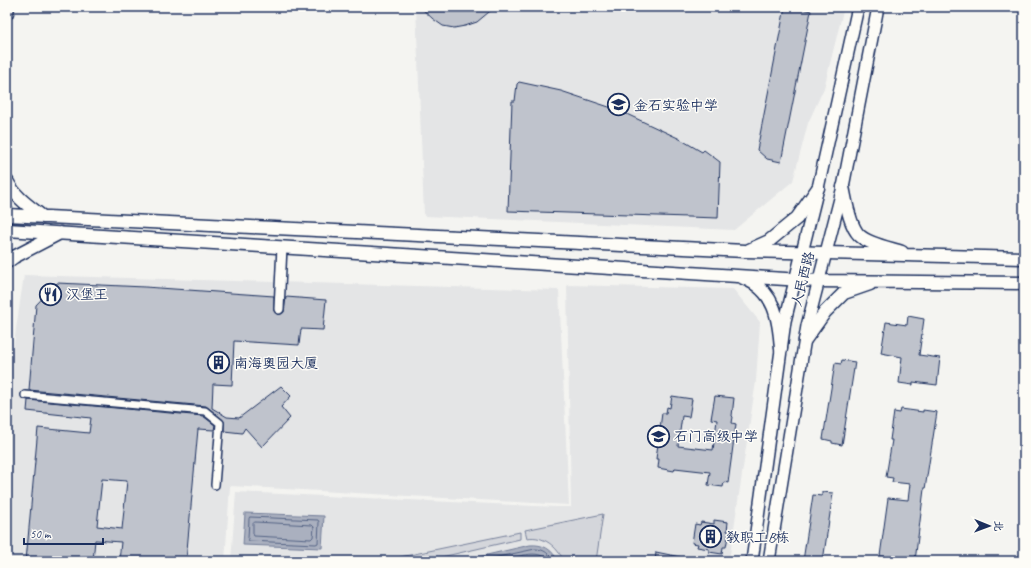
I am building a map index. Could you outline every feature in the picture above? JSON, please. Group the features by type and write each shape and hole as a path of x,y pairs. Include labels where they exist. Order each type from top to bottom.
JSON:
{"main road":[{"path":"7,13 8,7"},
{"path":"7,181 10,188 22,201 43,216"},
{"path":"843,187 853,226 858,234 867,241 917,256"},
{"path":"745,252 769,241 797,218 818,188"},
{"path":"7,215 745,252 1024,258"},
{"path":"7,230 796,279 1024,283"},
{"path":"7,262 60,233"},
{"path":"737,275 754,282 770,299 780,328 781,349"},
{"path":"805,340 826,312 844,293 878,281"}],"street":[{"path":"752,561 785,321 818,188 858,7"},
{"name":"人民西路","path":"769,561 805,340 818,280 843,187 878,7"},
{"path":"278,309 282,247"},
{"path":"25,395 205,411 220,423 216,485"}],"shaded area":[{"name":"金石实验中学","path":"416,7 844,7 824,88 808,123 793,181 734,230 424,216"},
{"path":"24,275 559,290 569,505 230,486 225,561 7,561 7,390"},
{"name":"石门高级中学","path":"567,285 733,289 760,322 756,381 729,561 231,561 236,492 571,507"},
{"path":"603,514 596,561 564,561 558,551 549,543 539,538 527,538 525,530"},
{"path":"520,532 520,539 424,561 401,561 400,557"}],"water":[{"path":"245,513 324,516 322,548 243,545"},
{"path":"530,545 539,545 547,548 553,553 558,561 461,561"}],"building":[{"path":"420,7 495,7 477,22 454,28 443,26"},
{"path":"785,7 794,7 811,11 781,162 767,159 757,150"},
{"path":"519,82 561,91 618,110 678,138 702,152 704,150 720,162 718,218 508,211 512,101 515,101 517,84"},
{"path":"57,283 145,287 274,296 274,311 278,315 284,312 286,297 326,300 323,330 301,329 299,345 234,341 232,385 213,384 212,408 227,417 239,418 281,386 291,396 281,407 290,418 262,447 245,428 242,433 224,431 224,421 206,406 29,390 36,305"},
{"path":"908,316 924,319 919,355 940,358 937,385 913,382 913,385 899,383 902,357 881,353 886,322 907,325"},
{"path":"842,360 855,362 842,445 823,439 835,363 841,364"},
{"path":"672,396 692,399 689,417 682,416 678,446 713,450 717,420 711,419 715,396 734,398 732,423 736,424 728,483 724,482 723,487 708,485 710,472 675,468 674,471 658,468 659,459 656,459 662,413 666,413 667,407 670,408"},
{"path":"28,400 203,416 215,425 214,430 198,429 186,561 119,561 121,542 95,540 93,561 26,561 38,428 89,433 91,418 27,411","holes":["102,479 127,481 122,529 97,526"]},
{"path":"901,409 937,412 924,489 915,561 902,561 902,559 880,556 888,498 908,500 910,484 892,482 893,478 886,477 892,440 890,440 894,412 900,413"},
{"path":"822,492 833,493 823,561 803,561 813,495 822,496"},
{"name":"教职工B栋","path":"714,520 728,522 727,531 729,531 726,547 723,547 722,554 709,552 709,549 697,547 698,544 692,543 695,524 700,525 701,522 714,524"},
{"path":"656,552 680,557 680,561 655,561"}],"place":[{"name":"金石实验中学","path":"618,105"},
{"name":"汉堡王","path":"50,294"},
{"name":"南海奥园大厦","path":"219,363"},
{"name":"石门高级中学","path":"659,436"},
{"name":"教职工B栋","path":"710,537"}]}
